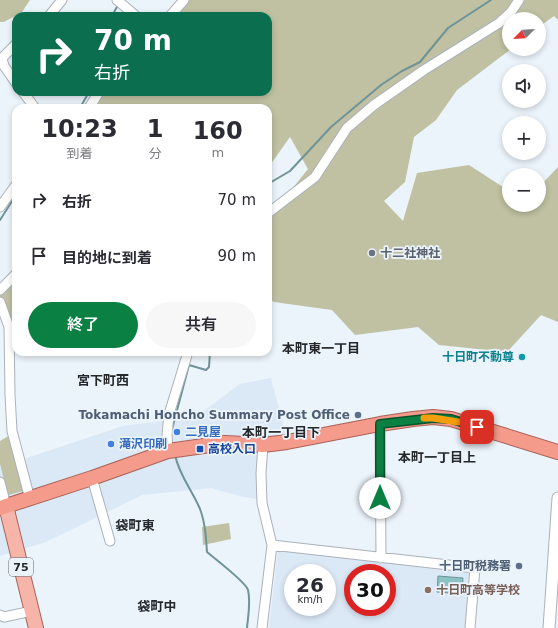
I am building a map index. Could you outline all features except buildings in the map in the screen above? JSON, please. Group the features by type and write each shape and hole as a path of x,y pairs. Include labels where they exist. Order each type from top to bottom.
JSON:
{"highway":[{"path":"3,507 92,478 168,450 225,443 263,445 287,442 380,424 429,418 451,419 558,452"}],"main road":[{"name":"75","path":"3,507 36,628"}],"street":[{"path":"52,12 62,0"},
{"path":"174,12 184,0"},
{"path":"272,210 315,177 347,128 374,105 418,75 500,24 518,0"},
{"path":"121,3 131,12"},
{"path":"12,48 2,58 4,66 12,77"},
{"path":"0,207 12,190"},
{"path":"0,290 12,278"},
{"path":"0,302 9,327 12,431 30,499"},
{"path":"168,450 167,435 169,414 187,356"},
{"path":"380,424 381,558"},
{"path":"262,628 272,545 262,503 261,474 263,445"},
{"path":"92,478 110,541"},
{"path":"0,482 3,507"},
{"path":"549,628 558,498"},
{"path":"272,545 474,568 470,628"},
{"path":"0,615 4,617 32,611"}],"shaded area":[{"path":"271,378 289,448 268,450 265,500 244,497 211,488 142,495 46,542 0,556 0,467 123,426 170,420 205,410 240,384"},
{"name":"十日町高等学校","path":"278,550 470,571 465,628 269,628"}],"green space":[{"path":"0,0 30,0 22,12 12,12 12,18 4,22 0,22"},
{"path":"184,0 558,0 558,20 554,16 546,22 546,12 502,12 502,56 457,90 436,120 414,137 405,182 384,201 403,221 417,173 469,165 502,186 502,212 546,212 546,180 558,167 558,322 541,315 507,352 439,345 418,327 355,335 332,310 274,302 272,301 272,214 308,169 290,137 272,162 272,104 93,104 98,96 272,96 272,12 174,12"},
{"path":"12,279 12,319 9,327 0,302 0,295"},
{"path":"10,435 23,491 8,495 0,464 0,441"},
{"path":"229,523 231,539 203,545 202,527"}],"water":[{"path":"438,576 463,578 462,594 437,592"}],"waterway":[{"path":"272,182 290,171 331,127 381,85 402,71 420,62 448,28 491,0"},
{"path":"114,12 118,5"},
{"path":"82,104 87,96"},
{"path":"0,220 12,201"},
{"path":"171,433 189,365 206,370 209,367 210,356"},
{"path":"175,455 179,469 202,514 207,552 236,576 248,590 249,604 247,628"}],"slow traffic":[{"path":"424,418 451,419 458,422"}],"place":[{"name":"十二社神社","path":"372,253"},
{"name":"十日町不動尊","path":"522,357"},
{"name":"Tokamachi Honcho Summary Post Office","path":"358,415"},
{"name":"二見屋","path":"177,432"},
{"name":"滝沢印刷","path":"111,444"},
{"name":"高校入口","path":"200,449"},
{"name":"十日町税務署","path":"519,566"},
{"name":"十日町高等学校","path":"428,590"}],"district":[{"name":"本町東一丁目","path":"321,348"},
{"name":"宮下町西","path":"103,380"},
{"name":"本町一丁目下","path":"281,432"},
{"name":"本町一丁目上","path":"437,457"},
{"name":"袋町東","path":"135,525"},
{"name":"袋町中","path":"157,606"}],"route":[{"path":"380,498 380,424 413,419 433,418 451,419 477,427"}]}
